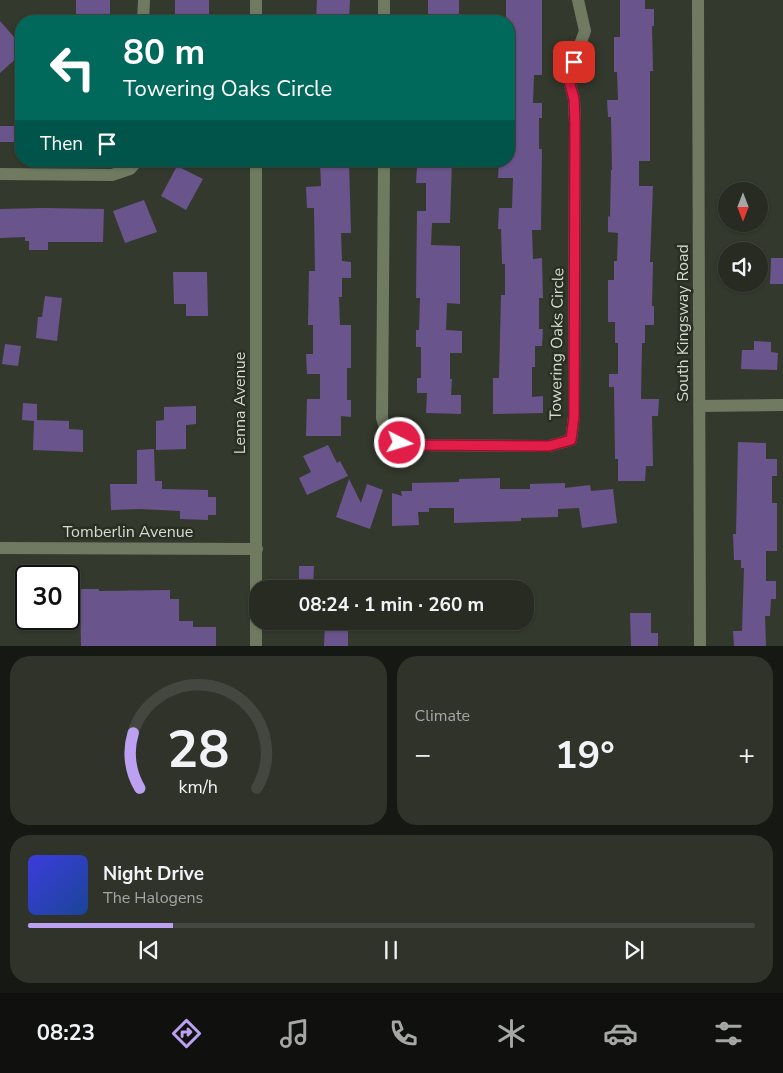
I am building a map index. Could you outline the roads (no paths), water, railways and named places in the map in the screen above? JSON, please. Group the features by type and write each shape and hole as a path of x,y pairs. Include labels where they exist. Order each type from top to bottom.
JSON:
{"street":[{"path":"144,0 144,15"},
{"path":"256,0 256,15"},
{"path":"384,0 384,15"},
{"name":"Towering Oaks Circle","path":"384,167 382,418 389,440 412,445 549,446 571,440 574,417 575,123 574,99 568,77 585,31 578,0"},
{"name":"South Kingsway Road","path":"698,0 700,646"},
{"path":"0,174 112,175 132,167"},
{"name":"Lenna Avenue","path":"256,167 256,646"},
{"path":"699,406 783,405"},
{"name":"Tomberlin Avenue","path":"0,548 257,549"}]}
